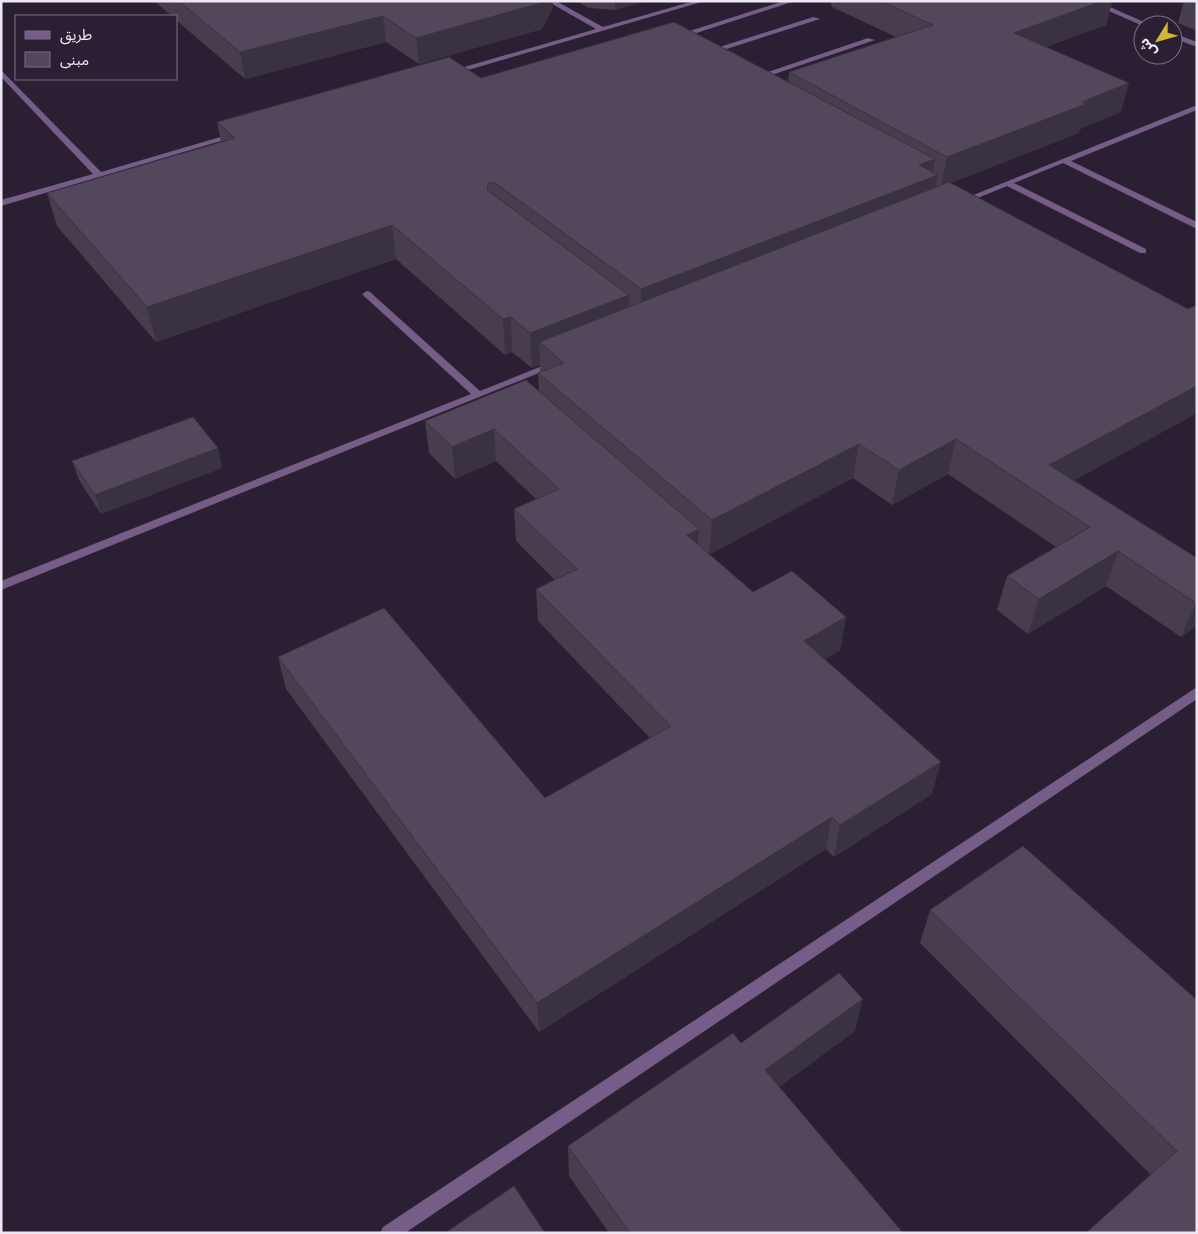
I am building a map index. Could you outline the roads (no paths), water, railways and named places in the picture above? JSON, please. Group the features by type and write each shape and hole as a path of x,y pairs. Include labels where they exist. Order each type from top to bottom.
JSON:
{"street":[{"path":"550,1 602,30"},
{"path":"441,76 702,1"},
{"path":"666,40 792,1"},
{"path":"1089,1 1133,19"},
{"path":"696,56 816,19"},
{"path":"633,21 645,28"},
{"path":"752,79 871,40"},
{"path":"1183,40 1197,45"},
{"path":"1,72 100,175"},
{"path":"953,202 1007,183 1197,107"},
{"path":"1,204 242,134"},
{"path":"1063,160 1197,226"},
{"path":"1007,183 1143,251"},
{"path":"367,294 478,395"},
{"path":"1,586 478,395 508,387 568,359"},
{"path":"389,1233 1197,692"}]}
